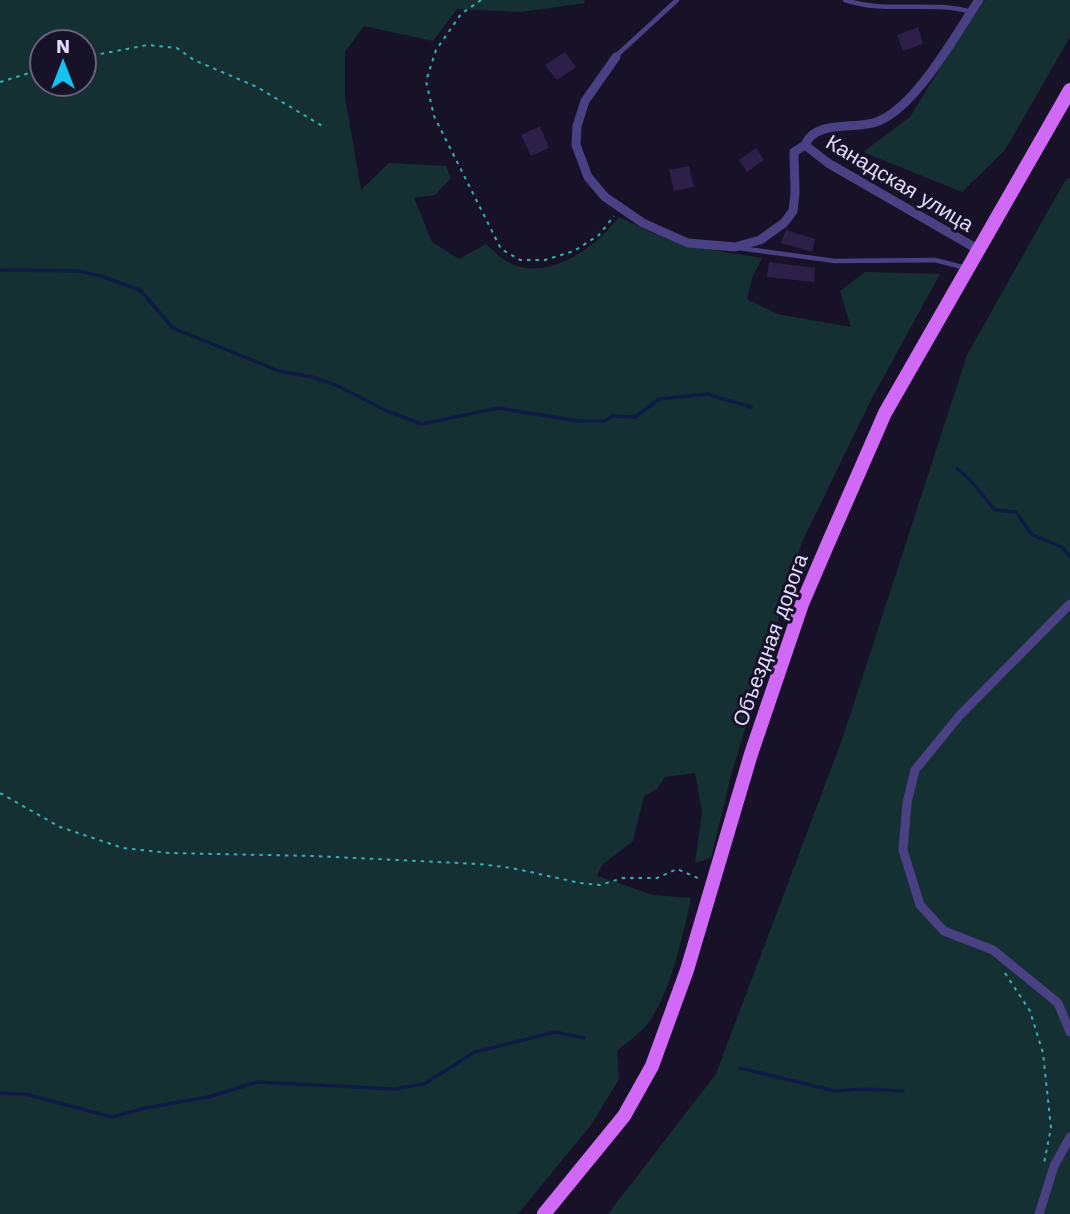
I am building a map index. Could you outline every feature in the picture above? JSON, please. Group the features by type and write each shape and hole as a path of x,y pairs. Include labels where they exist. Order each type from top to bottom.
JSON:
{"main road":[{"name":"Объездная дорога","path":"544,1214 624,1116 652,1066 687,970 751,754 802,604 885,413 1070,90"}],"street":[{"name":"Канадская улица","path":"616,57 585,101 577,126 576,145 588,177 605,197 643,223 688,243 735,247 760,240 784,223 793,211 796,193 794,152 805,145 808,138 823,130 878,121 911,99 979,0"},
{"name":"Канадская улица","path":"805,145 828,163 979,250"},
{"path":"1070,604 960,715 915,770 907,803 903,850 920,905 944,931 993,950 1058,1003 1070,1032"},
{"path":"1039,1214 1054,1166 1070,1136"}],"lane":[{"path":"616,57 677,0"},
{"path":"845,0 876,5 932,4 959,7 971,12"},
{"path":"735,247 835,261 935,260 968,268"}],"path":[{"path":"481,0 461,14 436,50 426,80 434,116 501,249 520,260 545,260 574,251 599,235 621,207"},
{"path":"98,55 148,46 177,47 194,60 257,87 324,127"},
{"path":"0,82 28,73"},
{"path":"0,793 61,827 123,848 169,853 314,856 479,864 600,885 623,878 657,878 677,869 712,885"},
{"path":"993,950 1030,1011 1042,1053 1051,1128 1044,1163"}],"green space":[{"path":"0,0 584,0 585,3 521,12 457,9 433,41 364,26 345,52 345,97 361,190 389,163 446,166 451,178 435,195 414,198 432,242 459,259 486,244 513,265 546,267 560,263 588,248 619,217 688,246 762,258 752,278 747,299 777,314 851,327 840,291 865,272 940,274 872,398 802,542 732,772 711,858 695,863 702,812 695,773 665,777 657,789 644,796 633,841 602,865 597,876 653,895 691,898 684,929 662,999 646,1026 617,1051 619,1079 591,1125 518,1214 0,1214"},
{"path":"985,0 1070,0 1070,37 1005,150 962,192 863,152 910,117"},
{"path":"1070,178 1070,1214 608,1214 716,1074 843,737 967,355 1066,179"}],"building":[{"path":"918,27 923,44 903,51 897,35"},
{"path":"565,52 576,67 557,80 545,65"},
{"path":"540,126 549,148 531,156 521,135"},
{"path":"756,148 764,160 747,172 739,160"},
{"path":"689,166 694,187 674,191 669,170"},
{"path":"786,230 815,239 812,252 781,243"},
{"path":"769,262 815,268 814,282 767,277"}],"waterway":[{"path":"0,270 78,271 140,290 173,328 279,371 336,385 385,410 422,424 498,408 579,421 604,421 613,416 635,417 659,399 707,394 751,407"},
{"path":"957,469 971,481 995,510 1016,512 1032,535 1062,547 1070,557"},
{"path":"0,1093 25,1094 112,1117 208,1097 257,1082 394,1089 424,1084 475,1052 555,1032 584,1038"},
{"path":"740,1068 835,1091 903,1091"}]}
